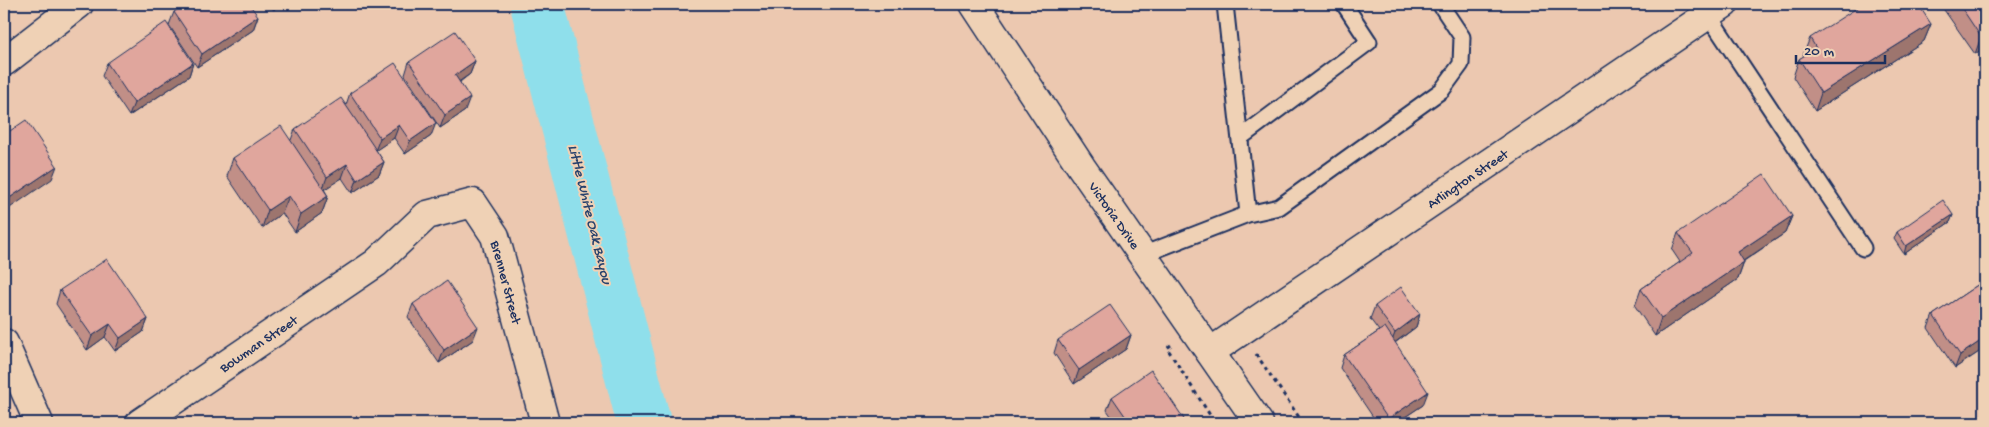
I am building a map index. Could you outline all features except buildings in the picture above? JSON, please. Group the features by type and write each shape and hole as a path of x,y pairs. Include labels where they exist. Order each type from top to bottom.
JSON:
{"street":[{"path":"4,62 79,4"},
{"name":"Victoria Drive","path":"974,4 1082,168 1259,423"},
{"name":"Arlington Street","path":"1210,352 1711,7"},
{"name":"Brenner Street","path":"376,263 427,215 473,203 495,236 546,423"},
{"name":"Bowman Street","path":"140,423 376,263"},
{"path":"4,343 39,423"}],"lane":[{"path":"1226,4 1248,214"},
{"path":"1240,138 1369,42 1344,4"},
{"path":"1142,254 1248,214 1279,207 1442,90 1461,64 1462,37 1440,4"},
{"path":"1711,7 1863,248"}],"path":[{"path":"1174,342 1167,348 1216,423"},
{"path":"1254,349 1303,423"}],"waterway":[{"name":"Little White Oak Bayou","path":"537,4 644,423"}]}
